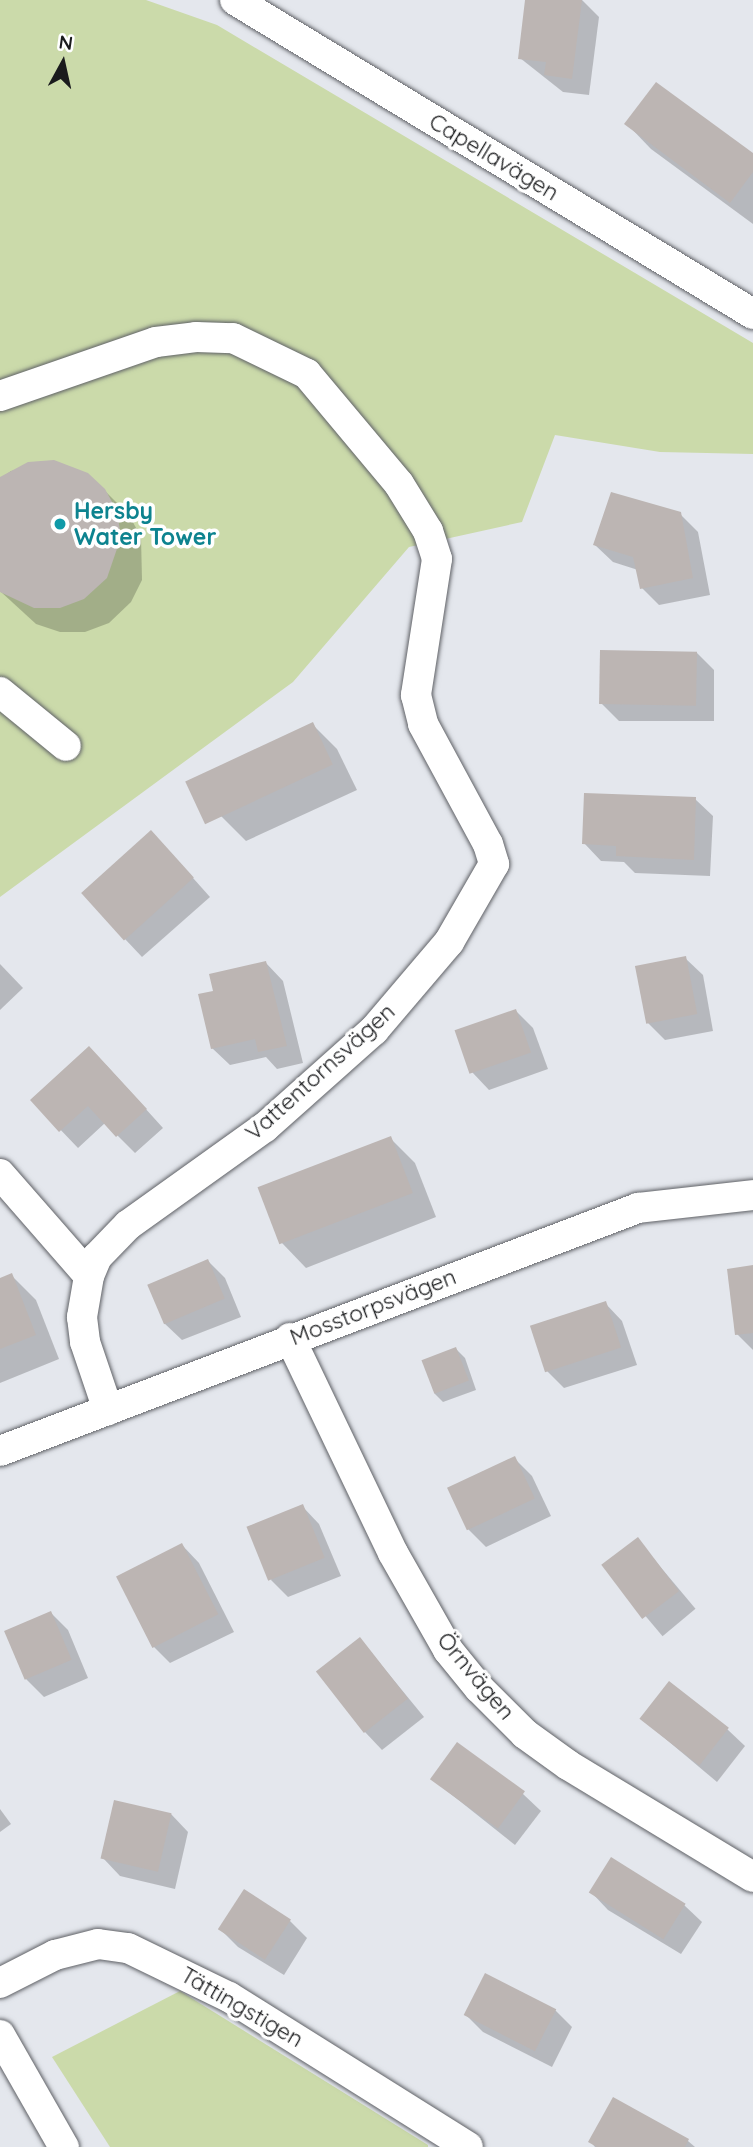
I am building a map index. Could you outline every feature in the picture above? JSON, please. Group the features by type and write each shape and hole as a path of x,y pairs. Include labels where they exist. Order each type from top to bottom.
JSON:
{"street":[{"name":"Capellavägen","path":"239,0 753,314"},
{"name":"Vattentornsvägen","path":"0,396 156,342 196,337 233,338 307,374 399,484 428,531 437,559 416,695 423,724 488,844 494,864 449,942 374,1030 265,1127 128,1225 97,1257 89,1276 82,1317 85,1342 108,1410"},
{"path":"0,692 66,746"},
{"path":"0,1174 89,1276"},
{"name":"Mosstorpsvägen","path":"0,1451 290,1338 639,1208 753,1195"},
{"name":"Örnvägen","path":"290,1338 393,1553 447,1650 479,1688 524,1734 568,1765 753,1877"},
{"name":"Tättingstigen","path":"0,1983 55,1955 99,1944 128,1948 229,1997 468,2147"},
{"path":"0,2035 64,2147"}],"green space":[{"path":"0,0 146,0 217,25 753,343 753,454 660,452 555,435 522,522 409,547 293,682 0,897"},
{"path":"180,1991 428,2147 110,2147 52,2057"}],"building":[{"path":"525,0 582,0 572,79 544,75 546,62 518,59"},
{"path":"656,82 753,153 753,172 730,203 624,124"},
{"name":"Hersby Water Tower","path":"54,460 88,473 105,489 117,511 121,537 107,578 84,599 60,608 34,608 0,592 0,477 28,462"},
{"path":"611,492 681,512 693,578 640,589 633,557 593,545"},
{"path":"600,650 697,652 696,706 599,704"},
{"path":"313,722 333,765 205,824 185,782"},
{"path":"584,793 696,797 694,860 616,856 616,846 582,844"},
{"path":"151,830 194,878 124,940 81,893"},
{"path":"686,956 697,1014 646,1024 635,966"},
{"path":"266,961 287,1046 258,1052 255,1039 211,1049 198,994 213,991 209,974"},
{"path":"516,1009 531,1052 470,1074 455,1030"},
{"path":"89,1046 147,1109 116,1137 88,1106 59,1132 30,1100"},
{"path":"391,1136 413,1193 279,1244 257,1187"},
{"path":"208,1259 225,1299 164,1324 147,1285"},
{"path":"753,1265 753,1333 735,1335 727,1269"},
{"path":"12,1273 36,1335 0,1349 0,1278"},
{"path":"606,1301 621,1348 545,1372 530,1326"},
{"path":"456,1347 469,1381 434,1394 421,1360"},
{"path":"515,1456 535,1499 467,1530 447,1488"},
{"path":"303,1504 325,1558 268,1581 246,1527"},
{"path":"638,1537 679,1591 642,1619 601,1565"},
{"path":"182,1543 218,1614 152,1648 116,1577"},
{"path":"51,1611 72,1660 25,1680 4,1631"},
{"path":"360,1637 408,1698 364,1733 316,1671"},
{"path":"669,1681 729,1728 699,1766 639,1719"},
{"path":"457,1742 525,1791 498,1829 430,1779"},
{"path":"114,1800 171,1813 158,1872 101,1858"},
{"path":"611,1857 686,1904 663,1939 589,1893"},
{"path":"244,1889 291,1919 265,1960 218,1929"},
{"path":"485,1973 556,2009 535,2051 464,2015"},
{"path":"613,2097 689,2139 685,2147 597,2147 588,2142"}],"place":[{"name":"Hersby Water Tower","path":"60,524"}]}
